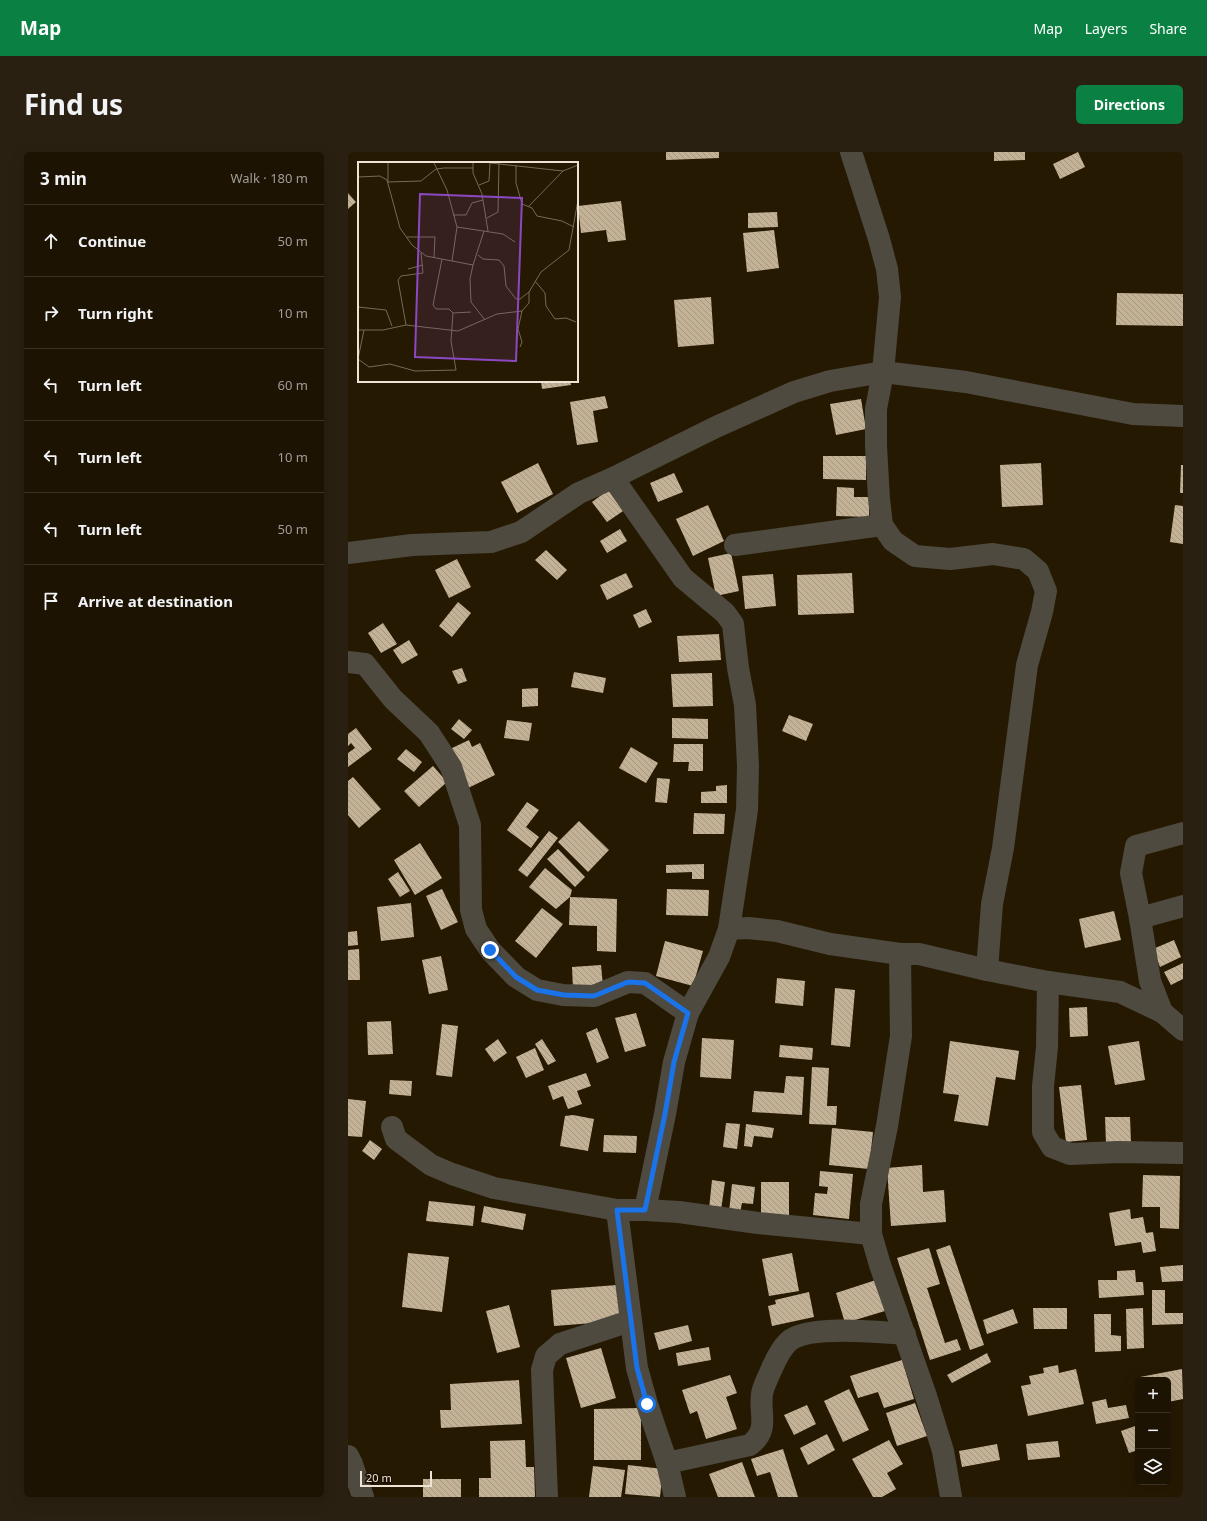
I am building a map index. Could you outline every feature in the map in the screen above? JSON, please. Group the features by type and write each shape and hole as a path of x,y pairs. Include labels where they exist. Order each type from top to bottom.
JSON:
{"street":[{"path":"851,152 879,239 887,269 890,297 884,372 876,410 879,499 882,525 893,541 915,556 950,559 993,554 1024,559 1038,571 1046,591 1042,612 1027,665 1003,848 992,904 987,970"},
{"path":"348,553 412,545 491,542 521,532 579,493 613,478 716,427 794,392 830,381 884,372 966,382 1133,414 1183,416"},
{"path":"613,478 682,578 725,613 733,624 738,668 745,705 748,766 748,810 729,929 719,957 688,1013 674,1062 645,1210"},
{"path":"735,545 882,525"},
{"path":"348,662 365,664 393,699 429,733 451,767 470,825 471,910 476,929 490,950 516,977 537,990 564,995 594,996 628,982 645,983 688,1013"},
{"path":"1162,1012 1150,981 1131,874 1136,846 1183,833"},
{"path":"1140,918 1183,906"},
{"path":"729,929 748,928 777,932 830,944 900,954 919,954 987,970 1048,982 1120,992 1162,1012 1183,1030"},
{"path":"900,954 901,1036 887,1126 870,1204 871,1234 880,1265 905,1334 943,1451 951,1497"},
{"path":"1048,982 1047,1047 1043,1086 1043,1132 1052,1147 1070,1154 1085,1155 1118,1152 1183,1153"},
{"path":"392,1127 396,1139 430,1165 494,1188 617,1210 679,1212 758,1223 871,1234"},
{"path":"617,1210 637,1368 647,1404 667,1463 675,1497"},
{"path":"547,1497 542,1370 546,1356 560,1344 630,1321"},
{"path":"667,1463 750,1445 759,1438 762,1431 762,1393 769,1376 777,1357 788,1342 802,1334 852,1329 905,1334"},
{"path":"348,1456 352,1464 362,1497"}],"building":[{"path":"666,152 719,152 719,158 666,160"},
{"path":"994,152 1025,152 1025,160 994,161"},
{"path":"1078,152 1085,167 1060,179 1053,164"},
{"path":"348,193 356,202 348,209"},
{"path":"621,201 626,240 608,242 606,230 581,233 578,206"},
{"path":"777,212 778,227 748,228 748,213"},
{"path":"774,230 779,268 747,272 743,233"},
{"path":"1117,293 1183,294 1183,326 1116,325"},
{"path":"711,297 714,344 678,347 674,300"},
{"path":"541,382 570,382 571,385 542,389"},
{"path":"605,396 608,408 593,411 598,442 577,445 570,402"},
{"path":"861,399 866,429 836,435 830,404"},
{"path":"823,456 866,456 866,480 823,479"},
{"path":"538,463 553,494 517,513 501,482"},
{"path":"1041,463 1043,505 1002,507 1000,465"},
{"path":"1181,465 1183,465 1183,493 1180,493"},
{"path":"674,473 683,492 658,502 650,483"},
{"path":"837,487 854,488 854,497 869,497 869,517 836,516"},
{"path":"611,488 626,509 607,522 592,502"},
{"path":"708,505 724,541 693,556 676,519"},
{"path":"1175,505 1183,506 1183,544 1170,542"},
{"path":"620,529 627,541 607,553 600,541"},
{"path":"546,550 567,570 557,580 535,560"},
{"path":"731,553 739,591 716,596 708,558"},
{"path":"457,559 471,587 449,598 435,570"},
{"path":"626,573 633,587 607,600 600,585"},
{"path":"852,573 854,613 798,615 797,575"},
{"path":"773,574 776,606 745,609 742,576"},
{"path":"458,602 471,613 452,637 439,626"},
{"path":"646,609 652,622 639,628 633,615"},
{"path":"383,623 397,644 381,653 368,633"},
{"path":"719,634 721,660 679,662 677,636"},
{"path":"409,640 418,655 402,664 393,650"},
{"path":"462,668 467,681 458,684 452,671"},
{"path":"574,672 606,678 603,693 571,687"},
{"path":"712,673 713,706 673,707 671,674"},
{"path":"538,688 538,706 522,707 522,689"},
{"path":"789,715 813,724 806,741 782,731"},
{"path":"672,718 708,719 708,739 672,738"},
{"path":"459,719 472,730 464,739 451,729"},
{"path":"507,720 532,723 529,741 504,738"},
{"path":"356,728 372,749 348,767 348,753 355,748 351,743 348,746 348,734"},
{"path":"469,740 472,747 480,743 495,775 468,788 450,749"},
{"path":"674,744 703,744 703,771 688,771 689,762 673,762"},
{"path":"631,747 658,763 646,783 619,768"},
{"path":"406,749 422,762 414,772 397,759"},
{"path":"433,766 447,782 419,807 404,791"},
{"path":"353,777 381,809 359,828 348,815 348,781"},
{"path":"657,778 670,779 667,803 655,802"},
{"path":"727,785 727,803 701,803 701,792 716,791 716,786"},
{"path":"527,802 539,810 526,827 539,837 531,848 507,830"},
{"path":"694,813 725,814 724,834 693,834"},
{"path":"579,821 609,850 588,872 558,842"},
{"path":"549,831 558,838 527,877 518,870"},
{"path":"420,843 442,878 415,895 394,860"},
{"path":"558,849 585,877 575,887 547,859"},
{"path":"704,864 704,879 692,879 692,872 666,873 666,865"},
{"path":"545,868 572,890 570,897 556,909 529,887"},
{"path":"398,872 410,891 400,897 388,879"},
{"path":"442,889 458,922 441,930 426,896"},
{"path":"667,889 709,890 708,916 666,915"},
{"path":"570,897 617,899 616,952 597,951 597,926 569,925"},
{"path":"411,903 414,937 381,941 377,907"},
{"path":"542,908 563,924 536,958 515,941"},
{"path":"1114,911 1121,940 1085,948 1079,919"},
{"path":"357,931 358,945 348,946 348,932"},
{"path":"1174,940 1181,957 1160,967 1153,949"},
{"path":"665,941 703,951 693,986 656,976"},
{"path":"359,949 360,980 348,980 348,950"},
{"path":"441,956 448,990 429,994 422,960"},
{"path":"1183,963 1183,979 1171,985 1164,972"},
{"path":"601,965 603,986 573,989 572,967"},
{"path":"777,978 805,981 803,1006 775,1003"},
{"path":"835,988 855,990 850,1047 831,1045"},
{"path":"1087,1007 1088,1036 1070,1037 1069,1008"},
{"path":"636,1013 646,1046 625,1052 615,1018"},
{"path":"391,1021 393,1054 368,1055 367,1022"},
{"path":"442,1024 458,1026 452,1077 436,1075"},
{"path":"597,1028 609,1058 597,1063 586,1033"},
{"path":"702,1038 734,1040 731,1079 700,1077"},
{"path":"498,1039 507,1053 494,1062 485,1049"},
{"path":"542,1039 556,1061 548,1065 535,1044"},
{"path":"950,1041 1019,1051 1015,1080 996,1077 988,1126 954,1121 959,1095 943,1093"},
{"path":"1139,1041 1145,1080 1115,1085 1108,1046"},
{"path":"780,1045 813,1048 812,1060 779,1057"},
{"path":"535,1048 544,1070 526,1078 516,1057"},
{"path":"812,1067 829,1068 827,1106 837,1106 836,1125 809,1124"},
{"path":"586,1073 591,1086 577,1091 582,1104 568,1109 563,1096 553,1100 548,1086"},
{"path":"786,1076 804,1077 802,1115 752,1112 754,1091 784,1093"},
{"path":"390,1080 412,1081 411,1096 389,1094"},
{"path":"1081,1085 1087,1140 1066,1142 1059,1087"},
{"path":"348,1099 366,1101 362,1137 348,1136"},
{"path":"573,1115 594,1119 588,1151 560,1146 565,1116"},
{"path":"1105,1117 1130,1117 1131,1143 1106,1144"},
{"path":"726,1123 740,1124 737,1149 723,1147"},
{"path":"746,1124 774,1128 772,1138 754,1136 752,1147 744,1146"},
{"path":"832,1128 873,1132 869,1169 829,1165"},
{"path":"604,1135 637,1136 636,1153 603,1152"},
{"path":"370,1140 382,1149 374,1160 362,1151"},
{"path":"922,1165 923,1192 944,1190 946,1222 891,1226 887,1168"},
{"path":"820,1171 853,1174 849,1219 813,1215 815,1193 827,1194 828,1187 819,1186"},
{"path":"1143,1175 1180,1176 1179,1229 1160,1228 1160,1207 1142,1207"},
{"path":"712,1180 725,1182 721,1210 709,1209"},
{"path":"761,1182 789,1182 789,1219 761,1219"},
{"path":"732,1184 755,1187 753,1204 742,1203 740,1213 729,1212"},
{"path":"429,1201 475,1206 473,1226 426,1221"},
{"path":"484,1206 526,1214 523,1230 481,1222"},
{"path":"1130,1209 1131,1219 1143,1217 1146,1233 1153,1232 1156,1251 1143,1253 1141,1242 1115,1246 1109,1213"},
{"path":"950,1245 984,1345 970,1350 936,1250"},
{"path":"929,1248 940,1284 927,1288 945,1343 957,1339 961,1350 930,1360 897,1258"},
{"path":"408,1253 449,1257 442,1312 402,1307"},
{"path":"792,1253 799,1291 769,1296 762,1259"},
{"path":"1183,1265 1183,1281 1162,1282 1160,1267"},
{"path":"1135,1270 1136,1282 1143,1282 1144,1295 1099,1298 1098,1280 1117,1280 1117,1271"},
{"path":"876,1280 885,1311 845,1323 836,1293"},
{"path":"617,1285 620,1321 554,1326 551,1290"},
{"path":"1152,1290 1165,1290 1165,1313 1183,1313 1183,1324 1152,1325"},
{"path":"809,1292 814,1317 772,1326 768,1306 776,1304 775,1300"},
{"path":"509,1305 520,1347 497,1353 486,1311"},
{"path":"1033,1308 1067,1308 1067,1329 1034,1329"},
{"path":"1143,1308 1144,1348 1127,1349 1126,1309"},
{"path":"1013,1309 1018,1323 987,1334 983,1320"},
{"path":"1094,1314 1111,1314 1111,1335 1121,1336 1121,1351 1095,1352"},
{"path":"688,1325 692,1341 659,1350 654,1333"},
{"path":"709,1347 711,1360 678,1366 676,1353"},
{"path":"601,1348 616,1398 581,1408 566,1358"},
{"path":"987,1353 991,1362 952,1383 947,1375"},
{"path":"902,1360 914,1399 884,1408 878,1392 858,1398 850,1376"},
{"path":"1058,1365 1059,1373 1076,1369 1084,1404 1028,1416 1021,1386 1031,1384 1029,1376 1044,1373 1043,1368"},
{"path":"1182,1369 1183,1399 1171,1401 1171,1377 1140,1377"},
{"path":"730,1375 737,1393 726,1397 737,1429 706,1439 697,1411 690,1414 682,1390"},
{"path":"519,1380 522,1424 441,1428 440,1410 451,1410 450,1384"},
{"path":"849,1389 869,1430 843,1442 824,1401"},
{"path":"1106,1399 1108,1408 1126,1405 1129,1418 1096,1424 1092,1402"},
{"path":"915,1403 927,1436 897,1446 886,1413"},
{"path":"807,1405 816,1424 794,1435 784,1415"},
{"path":"641,1408 641,1460 594,1460 594,1409"},
{"path":"1135,1426 1135,1451 1129,1453 1121,1431"},
{"path":"827,1434 835,1450 808,1465 800,1448"},
{"path":"525,1440 526,1467 534,1467 535,1497 479,1497 479,1478 491,1478 490,1441"},
{"path":"889,1440 903,1464 887,1473 896,1489 882,1497 873,1497 852,1459"},
{"path":"1058,1441 1060,1457 1028,1460 1026,1444"},
{"path":"997,1444 1000,1460 962,1467 959,1451"},
{"path":"783,1449 798,1497 778,1497 770,1472 757,1476 751,1459"},
{"path":"742,1462 755,1497 718,1497 709,1474"},
{"path":"628,1465 663,1469 660,1497 625,1494"},
{"path":"593,1466 625,1470 621,1497 589,1497"},
{"path":"423,1479 461,1479 461,1497 423,1497"}],"route":[{"path":"490,950 516,977 537,990 564,995 594,996 628,982 645,983 688,1013 674,1062 645,1210 617,1210 637,1368 647,1404"}]}
